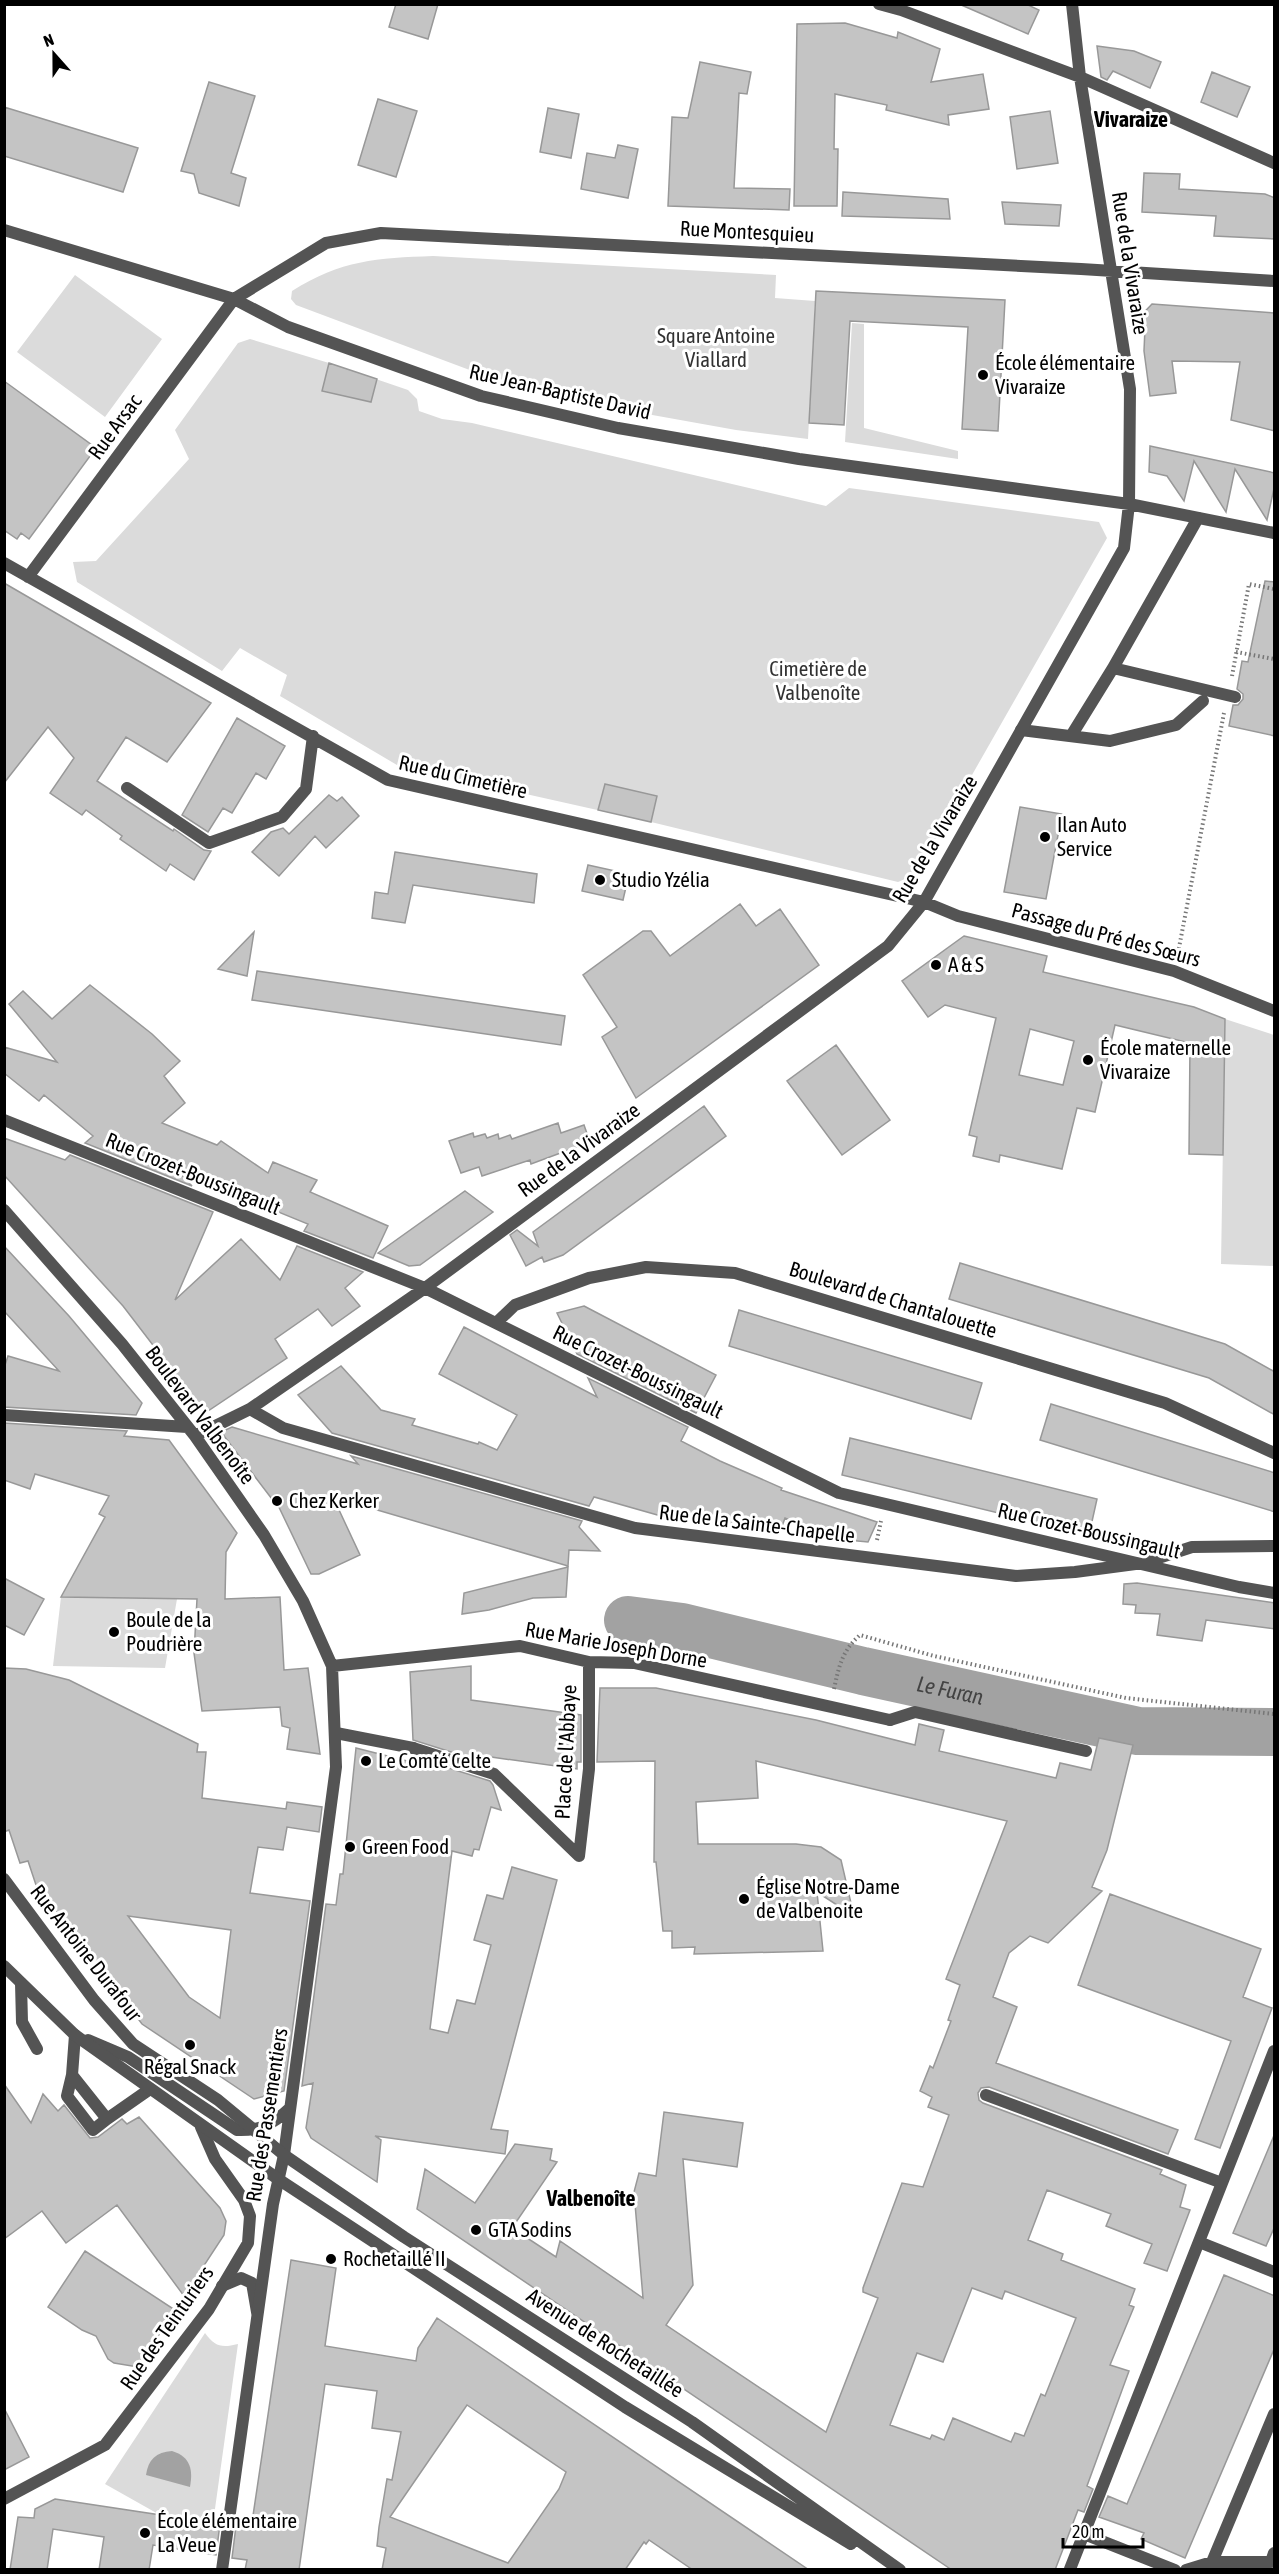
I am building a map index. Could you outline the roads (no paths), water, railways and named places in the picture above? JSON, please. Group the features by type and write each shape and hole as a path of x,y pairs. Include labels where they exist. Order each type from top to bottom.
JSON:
{"street":[{"path":"879,4 901,10 1080,77 1275,163"},
{"name":"Rue de la Vivaraize","path":"191,1432 250,1409 425,1288 888,946 924,902 1124,548 1129,504 1130,389 1080,77 1072,4"},
{"name":"Rue Jean-Baptiste David","path":"4,230 234,299 288,327 481,396 618,428 798,459 1129,504 1275,533"},
{"name":"Rue Montesquieu","path":"234,299 326,243 381,233 1275,281"},
{"name":"Rue Arsac","path":"28,577 234,299"},
{"path":"1071,736 1113,668 1198,518"},
{"name":"Rue du Cimetière","path":"4,563 388,780 924,902"},
{"path":"1113,668 1235,697"},
{"path":"1021,730 1110,741 1176,725 1203,701"},
{"path":"127,788 209,843 282,817 306,789 313,736"},
{"name":"Passage du Pré des Sœurs","path":"924,902 958,916 1174,971 1275,1011"},
{"name":"Rue Crozet-Boussingault","path":"4,1120 425,1288 839,1493 1239,1587 1275,1593"},
{"name":"Boulevard Valbenoîte","path":"4,1210 122,1344 191,1432 275,1553 303,1601 332,1666"},
{"name":"Boulevard de Chantalouette","path":"496,1323 515,1305 589,1278 646,1267 735,1273 1166,1403 1275,1452"},
{"name":"Rue de la Sainte-Chapelle","path":"250,1409 283,1428 635,1528 1016,1576 1075,1572 1143,1563 1192,1547 1275,1546"},
{"path":"4,1416 191,1432"},
{"name":"Rue Marie Joseph Dorne","path":"332,1666 520,1646 589,1662 634,1663 890,1720 915,1712 1086,1751"},
{"name":"Place de l'Abbaye","path":"336,1733 413,1748 494,1774 579,1856 589,1768 589,1662"},
{"name":"Rue des Passementiers","path":"222,2570 278,2179 284,2155 336,1767 332,1666"},
{"name":"Rue Antoine Durafour","path":"4,1880 94,2000 133,2044 218,2100 284,2155"},
{"path":"4,1966 75,2035 201,2127 278,2179"},
{"path":"21,1983 22,2022 37,2049"},
{"path":"75,2035 128,2057 237,2130 255,2131 274,2123 290,2108"},
{"path":"75,2035 72,2075 67,2096 93,2130 150,2089"},
{"path":"1070,2569 1275,2050"},
{"path":"72,2075 107,2119"},
{"path":"986,2095 1222,2182"},
{"name":"Rue des Teinturiers","path":"4,2499 105,2445 209,2309 248,2243 250,2216 244,2200 215,2159 201,2127"},
{"name":"Avenue de Rochetaillée","path":"284,2155 404,2237 692,2422 900,2570"},
{"name":"Avenue de Rochetaillée","path":"278,2179 624,2407 894,2570"},
{"path":"1199,2242 1275,2272"},
{"path":"222,2286 241,2278 252,2283 258,2316"},
{"path":"1212,2562 1275,2415"},
{"path":"1084,2534 1175,2570"},
{"path":"1186,2570 1212,2562 1273,2557"}],"waterway":[{"name":"Le Furan","path":"628,1620 682,1627 863,1671 1138,1731 1274,1732"}],"place":[{"name":"École élémentaire Vivaraize","path":"983,375"},
{"name":"Ilan Auto Service","path":"1045,837"},
{"name":"Studio Yzélia","path":"600,880"},
{"name":"A & S","path":"936,965"},
{"name":"École maternelle Vivaraize","path":"1088,1060"},
{"name":"Chez Kerker","path":"277,1501"},
{"name":"Boule de la Poudrière","path":"114,1632"},
{"name":"Le Comté Celte","path":"366,1761"},
{"name":"Green Food","path":"350,1847"},
{"name":"Église Notre-Dame de Valbenoite","path":"744,1899"},
{"name":"Régal Snack","path":"190,2045"},
{"name":"GTA Sodins","path":"476,2230"},
{"name":"Rochetaillé II","path":"331,2259"},
{"name":"École élémentaire La Veue","path":"145,2533"}],"district":[{"name":"Vivaraize","path":"1131,119"},
{"name":"Valbenoîte","path":"591,2198"}],"park label":[{"name":"Square Antoine Viallard","path":"716,348"},
{"name":"Cimetière de Valbenoîte","path":"818,681"}]}
